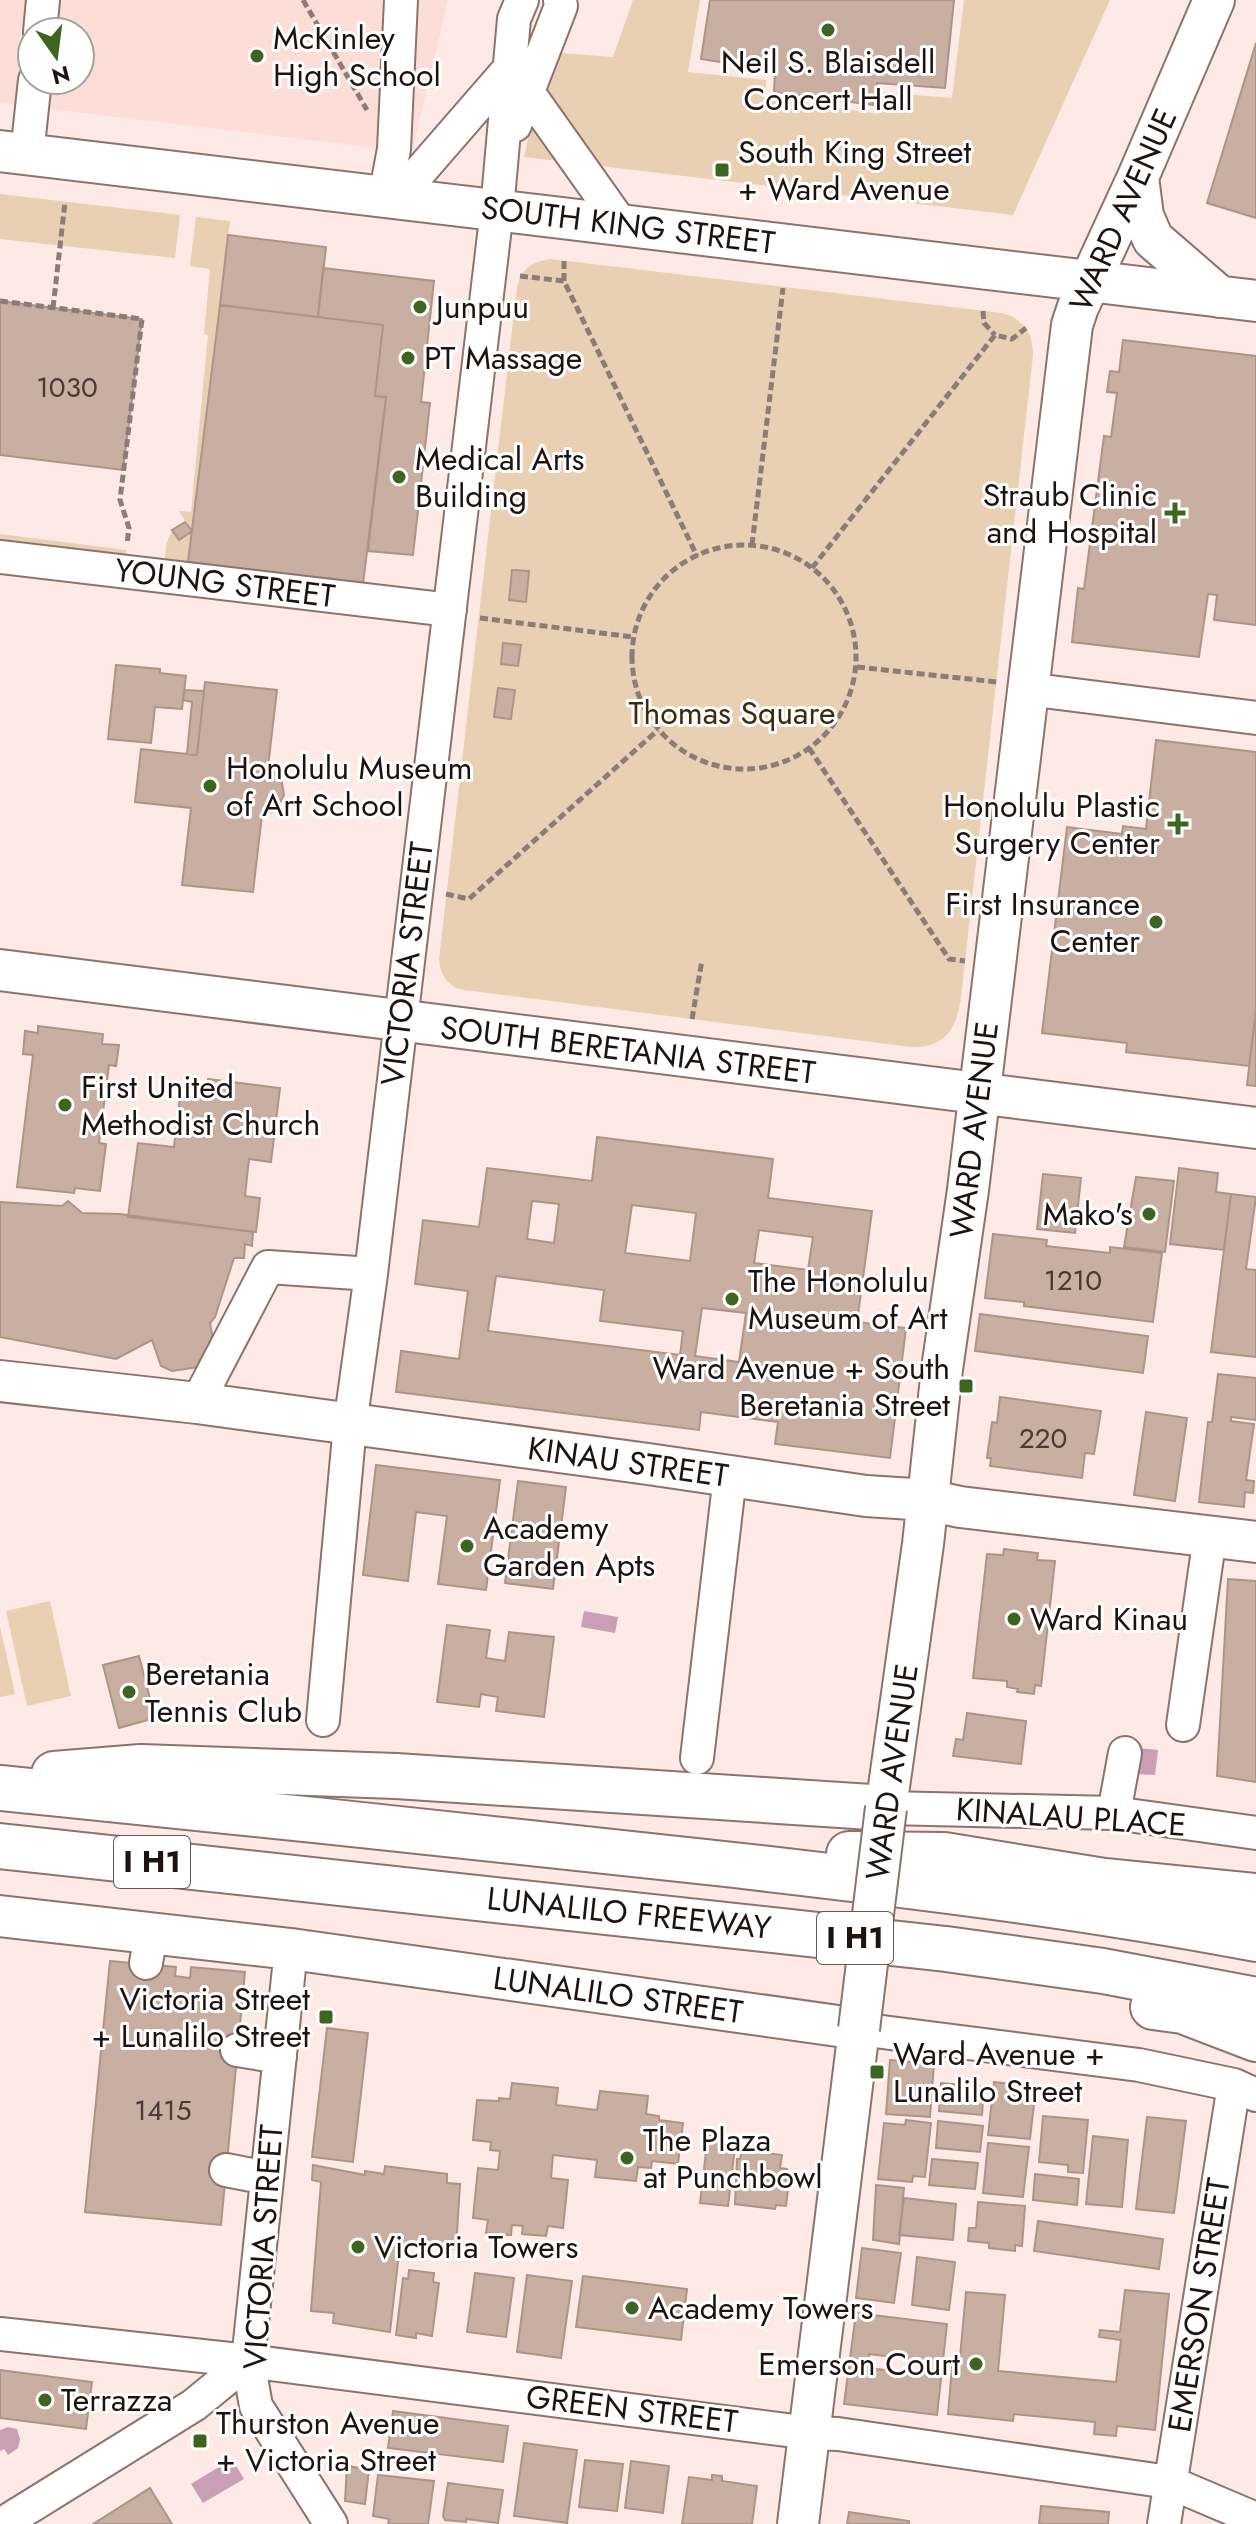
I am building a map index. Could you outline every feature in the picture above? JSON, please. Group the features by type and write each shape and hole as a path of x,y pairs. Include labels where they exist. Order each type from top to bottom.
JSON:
{"highway":[{"path":"0,1779 141,1767 396,1776 886,1808"},
{"name":"LUNALILO FREEWAY","path":"0,1788 866,1880 1110,1913 1256,1939"},
{"name":"LUNALILO FREEWAY","path":"0,1846 946,1949 1103,1971 1256,2000"},
{"path":"601,1850 944,1855 1104,1881 1256,1896"},
{"path":"0,1863 304,1878"},
{"path":"452,1894 978,1981 1183,2011 1256,2039"}],"main road":[{"name":"WARD AVENUE","path":"798,2524 886,1808 968,1190 979,1094 1013,686 1072,325 1214,0"},
{"name":"SOUTH KING STREET","path":"14,152 1238,299"},
{"path":"1138,177 1143,216 1153,239 1238,299"},
{"name":"SOUTH BERETANIA STREET","path":"3,976 401,1021 1256,1128"},
{"name":"KINAU STREET","path":"0,1381 197,1403 866,1496 928,1500 960,1507 1256,1542"},
{"name":"LUNALILO STREET","path":"0,1916 148,1948 291,1949 859,2029"}],"street":[{"path":"391,197 401,0"},
{"path":"502,162 514,127 518,80 514,19 522,0"},
{"path":"514,127 522,54 534,19 545,0"},
{"path":"391,197 518,80 561,6 560,0"},
{"path":"502,162 518,80"},
{"path":"518,80 622,225"},
{"path":"14,152 30,96"},
{"name":"VICTORIA STREET","path":"323,1720 350,1425 371,1274 502,162"},
{"name":"YOUNG STREET","path":"0,557 450,610"},
{"path":"1013,686 1256,718"},
{"path":"197,1403 268,1267 371,1274"},
{"path":"697,1758 730,1476"},
{"path":"1183,1725 1210,1536"},
{"path":"1114,1813 1125,1753"},
{"name":"KINALAU PLACE","path":"886,1808 1114,1813 1256,1833"},
{"name":"VICTORIA STREET","path":"291,1949 248,2361 256,2406 331,2524"},
{"name":"LUNALILO STREET","path":"859,2029 1126,2063 1245,2090"},
{"path":"237,2050 280,2057"},
{"name":"EMERSON STREET","path":"1164,2524 1169,2482 1245,2090"},
{"path":"226,2170 267,2178"},
{"name":"GREEN STREET","path":"0,2334 248,2361 810,2433 838,2434 1169,2482 1256,2519"},
{"path":"2,2524 194,2405 248,2361"}],"path":[{"path":"303,0 370,116"},
{"path":"53,308 65,202"},
{"path":"564,261 564,281 697,556"},
{"path":"520,276 564,281"},
{"path":"752,545 783,288"},
{"path":"0,301 142,319 120,500 129,528 126,550"},
{"path":"983,311 984,323 995,335 1012,339 1026,328"},
{"path":"812,568 995,335"},
{"path":"752,545 784,552 812,568 838,596 853,630 857,667 848,698 832,725 809,748 785,761 757,768 729,768 706,763 685,752 658,730 637,692 632,666 633,637 640,614 652,592 669,574 697,556 720,548 752,545"},
{"path":"480,618 633,637"},
{"path":"857,667 1013,686"},
{"path":"446,894 469,899 658,730"},
{"path":"809,748 949,959 965,961"},
{"path":"692,1019 702,960"}],"shaded area":[{"name":"McKinley High School","path":"0,0 448,0 412,152 0,103"},
{"path":"584,1611 618,1617 615,1633 581,1627"},
{"path":"1139,1748 1158,1750 1155,1775 1136,1774"},
{"path":"8,2427 17,2429 20,2439 18,2448 8,2455 4,2449 0,2451 0,2430"},
{"path":"232,2459 244,2479 203,2503 191,2484"}],"green space":[{"path":"633,0 700,0 688,72 766,80 765,97 879,114 882,92 952,98 964,0 1110,0 1013,215 524,157 546,52 613,57"},
{"path":"0,194 180,215 175,258 0,239"},
{"path":"196,217 230,221 188,562 165,559 172,530 191,531 179,511 191,512 208,335 204,334 210,269 190,266"},
{"name":"Thomas Square","path":"551,259 1002,313 1016,319 1029,334 1033,355 962,991 956,1019 941,1040 911,1047 464,990 453,986 443,975 439,959 517,287 528,267"},
{"path":"0,534 126,550 126,554 0,539"},
{"path":"50,1601 71,1696 27,1706 6,1611"},
{"path":"0,1626 15,1694 0,1697"}],"building":[{"name":"Neil S. Blaisdell Concert Hall","path":"710,0 954,0 945,88 877,83 873,105 774,92 775,71 701,59"},
{"path":"1256,43 1256,218 1207,203"},
{"path":"228,235 326,247 318,317 220,305"},
{"name":"Medical Arts Building","path":"323,268 434,281 421,402 430,403 413,555 368,551 386,397 375,396 383,325 318,317"},
{"path":"0,301 142,319 123,470 0,455"},
{"path":"220,305 383,325 375,396 386,397 363,584 188,562"},
{"name":"Straub Clinic and Hospital","path":"1123,340 1256,356 1256,625 1214,620 1217,595 1208,594 1199,657 1072,642 1078,588 1084,589 1104,436 1111,437 1117,393 1107,392 1110,371 1119,372"},
{"path":"185,522 192,531 179,540 172,530"},
{"path":"512,570 529,571 526,602 509,600"},
{"path":"503,643 521,645 518,666 501,664"},
{"path":"116,665 160,669 160,673 186,676 182,709 155,707 151,743 108,739"},
{"name":"Honolulu Museum of Art School","path":"205,682 277,690 268,767 281,777 284,795 275,811 262,815 253,892 182,885 191,808 135,802 141,749 197,755"},
{"path":"498,688 515,690 511,719 494,717"},
{"path":"184,690 204,691 197,755 187,754 192,702 183,700"},
{"name":"First Insurance Center","path":"1156,740 1256,752 1256,1010 1249,1066 1126,1052 1127,1043 1042,1033 1067,827 1122,834 1123,826 1146,829"},
{"path":"1256,1010 1256,1086 1247,1085"},
{"name":"First United Methodist Church","path":"38,1026 103,1034 102,1044 119,1045 116,1066 109,1065 99,1143 106,1144 100,1191 75,1188 74,1193 17,1187 33,1055 23,1054 25,1031 38,1033"},
{"path":"208,1079 280,1088 271,1162 249,1159 245,1196 260,1198 256,1232 128,1217 138,1143 174,1147 181,1087 207,1090"},
{"name":"The Honolulu Museum of Art","path":"597,1137 773,1159 768,1198 872,1211 857,1322 906,1328 890,1458 775,1444 778,1422 701,1412 699,1430 396,1392 401,1351 459,1359 468,1291 415,1284 423,1220 479,1227 487,1168 592,1181","holes":["532,1201 559,1204 554,1243 527,1239","632,1205 696,1213 690,1261 625,1253","759,1230 813,1237 808,1270 754,1263","496,1276 604,1290 600,1321 683,1331 680,1355 488,1331","702,1308 746,1313 739,1362 695,1356"]},
{"path":"1179,1168 1218,1173 1216,1192 1231,1194 1224,1250 1170,1244"},
{"path":"1043,1174 1081,1178 1075,1233 1037,1229"},
{"name":"Mako's","path":"1136,1177 1174,1181 1165,1252 1124,1247"},
{"path":"1231,1194 1256,1197 1246,1269 1256,1270 1256,1357 1211,1352"},
{"path":"68,1201 82,1213 120,1214 253,1232 252,1246 245,1244 244,1258 234,1258 215,1317 210,1323 217,1360 212,1365 172,1371 161,1366 152,1340 116,1359 0,1337 0,1202 62,1206"},
{"path":"993,1234 1047,1240 1046,1246 1110,1253 1110,1247 1162,1253 1153,1322 1024,1306 1024,1302 985,1298"},
{"path":"980,1314 1148,1336 1143,1373 975,1351"},
{"path":"1218,1374 1256,1378 1256,1420 1231,1417 1231,1421 1254,1424 1246,1480 1254,1481 1253,1493 1245,1492 1244,1507 1199,1502 1208,1422 1212,1422"},
{"path":"1000,1397 1101,1411 1094,1454 1085,1453 1082,1478 990,1466 991,1458 987,1458 992,1422 997,1423"},
{"path":"1146,1412 1187,1418 1175,1501 1134,1495"},
{"name":"Academy Garden Apts","path":"376,1465 500,1480 486,1590 438,1584 447,1516 416,1512 408,1581 363,1575"},
{"path":"518,1481 566,1487 553,1589 505,1583"},
{"name":"Ward Kinau","path":"1004,1549 1038,1553 1037,1560 1055,1561 1041,1686 1035,1685 1034,1694 1017,1692 1018,1689 1007,1687 1007,1681 973,1678 987,1554 1003,1555"},
{"path":"1228,1579 1256,1581 1256,1782 1217,1776"},
{"path":"447,1625 490,1630 486,1658 505,1661 509,1632 554,1637 544,1717 496,1711 498,1697 481,1694 479,1707 437,1702"},
{"name":"Beretania Tennis Club","path":"139,1656 155,1718 119,1728 103,1665"},
{"path":"967,1713 1026,1721 1021,1764 953,1756 956,1739 963,1740"},
{"path":"110,1961 176,1967 175,1976 190,1978 191,1967 245,1972 221,2225 85,2212"},
{"path":"327,2028 368,2033 353,2162 312,2157"},
{"path":"890,2060 934,2064 930,2117 886,2114"},
{"path":"994,2082 1036,2087 1030,2139 988,2135"},
{"name":"The Plaza at Punchbowl","path":"512,2083 558,2088 556,2105 597,2110 600,2091 648,2096 646,2114 659,2116 659,2120 683,2123 678,2164 652,2161 651,2168 638,2167 636,2181 595,2177 597,2160 553,2155 551,2178 568,2180 563,2228 548,2226 546,2236 522,2234 523,2226 512,2225 511,2235 486,2233 488,2220 473,2218 478,2168 498,2170 500,2151 490,2150 491,2142 473,2140 477,2100 510,2099"},
{"path":"941,2083 984,2087 982,2115 939,2111"},
{"path":"1043,2116 1088,2120 1083,2173 1068,2172 1068,2165 1039,2162"},
{"path":"1147,2117 1186,2121 1174,2213 1136,2209"},
{"path":"906,2120 931,2123 925,2177 913,2176 912,2182 878,2179 884,2123 905,2125"},
{"path":"938,2121 983,2126 980,2152 936,2148"},
{"path":"708,2135 736,2139 728,2206 700,2203"},
{"path":"1093,2136 1128,2140 1122,2207 1086,2204"},
{"path":"988,2143 1029,2147 1023,2197 983,2193"},
{"path":"742,2150 782,2155 780,2168 787,2169 786,2180 789,2181 786,2206 776,2205 775,2209 735,2204 737,2159 740,2159"},
{"path":"932,2159 978,2163 975,2189 929,2185"},
{"name":"Victoria Towers","path":"313,2165 365,2175 365,2171 384,2174 385,2166 447,2174 447,2183 460,2184 456,2249 400,2244 390,2332 333,2323 334,2313 311,2311 321,2182 312,2180"},
{"path":"1035,2174 1079,2179 1077,2205 1033,2200"},
{"path":"876,2185 904,2188 899,2244 873,2240"},
{"path":"904,2198 956,2204 953,2240 899,2235"},
{"path":"978,2202 1025,2206 1022,2246 1015,2245 1015,2251 989,2248 989,2243 968,2241 969,2228 976,2228"},
{"path":"1038,2221 1163,2239 1159,2269 1034,2251"},
{"path":"862,2248 901,2253 894,2303 856,2298"},
{"path":"917,2257 955,2262 949,2310 912,2305"},
{"path":"409,2270 434,2273 433,2282 439,2283 432,2336 416,2333 416,2338 396,2335 403,2278 408,2279"},
{"path":"475,2273 514,2278 506,2337 467,2332"},
{"path":"527,2275 572,2281 561,2358 517,2352"},
{"name":"Academy Towers","path":"583,2276 687,2289 681,2340 576,2327"},
{"name":"Emerson Court","path":"1125,2290 1169,2294 1155,2430 1117,2426 1116,2436 1094,2434 1095,2422 1014,2414 1013,2421 948,2414 953,2356 960,2357 966,2292 1005,2295 998,2371 1116,2382 1121,2340 1099,2337 1100,2330 1120,2332"},
{"path":"856,2313 947,2324 937,2415 844,2404","holes":["869,2354 924,2361 922,2374 867,2368"]},
{"name":"Terrazza","path":"0,2370 92,2382 86,2429 0,2418"},
{"path":"393,2411 508,2426 503,2462 388,2448"},
{"path":"524,2443 577,2450 567,2523 514,2516"},
{"path":"585,2460 623,2464 617,2511 579,2507"},
{"path":"631,2461 669,2466 663,2513 625,2508"},
{"path":"347,2466 369,2469 365,2504 345,2501"},
{"path":"378,2475 434,2481 428,2524 388,2524 389,2519 373,2516"},
{"path":"712,2475 722,2476 722,2481 757,2486 752,2524 682,2524 689,2477 712,2480"},
{"path":"448,2483 503,2490 498,2523 445,2520"},
{"path":"150,2488 172,2524 93,2524"},
{"path":"1041,2506 1109,2512 1108,2524 1039,2524"},
{"path":"849,2512 909,2521 909,2524 847,2524"}],"place":[{"name":"Neil S. Blaisdell Concert Hall","path":"828,30"},
{"name":"McKinley High School","path":"257,56"},
{"name":"South King Street + Ward Avenue","path":"722,170"},
{"name":"Junpuu","path":"420,307"},
{"name":"PT Massage","path":"408,358"},
{"name":"Medical Arts Building","path":"399,477"},
{"name":"Straub Clinic and Hospital","path":"1175,513"},
{"name":"Honolulu Museum of Art School","path":"210,786"},
{"name":"Honolulu Plastic Surgery Center","path":"1178,824"},
{"name":"First Insurance Center","path":"1156,922"},
{"name":"First United Methodist Church","path":"65,1105"},
{"name":"Mako's","path":"1149,1214"},
{"name":"The Honolulu Museum of Art","path":"732,1299"},
{"name":"Ward Avenue + South Beretania Street","path":"966,1386"},
{"name":"Academy Garden Apts","path":"467,1546"},
{"name":"Ward Kinau","path":"1014,1619"},
{"name":"Beretania Tennis Club","path":"129,1692"},
{"name":"Victoria Street + Lunalilo Street","path":"326,2017"},
{"name":"Ward Avenue + Lunalilo Street","path":"877,2072"},
{"name":"The Plaza at Punchbowl","path":"627,2158"},
{"name":"Victoria Towers","path":"358,2247"},
{"name":"Academy Towers","path":"632,2308"},
{"name":"Emerson Court","path":"976,2364"},
{"name":"Terrazza","path":"45,2400"},
{"name":"Thurston Avenue + Victoria Street","path":"200,2441"}]}
